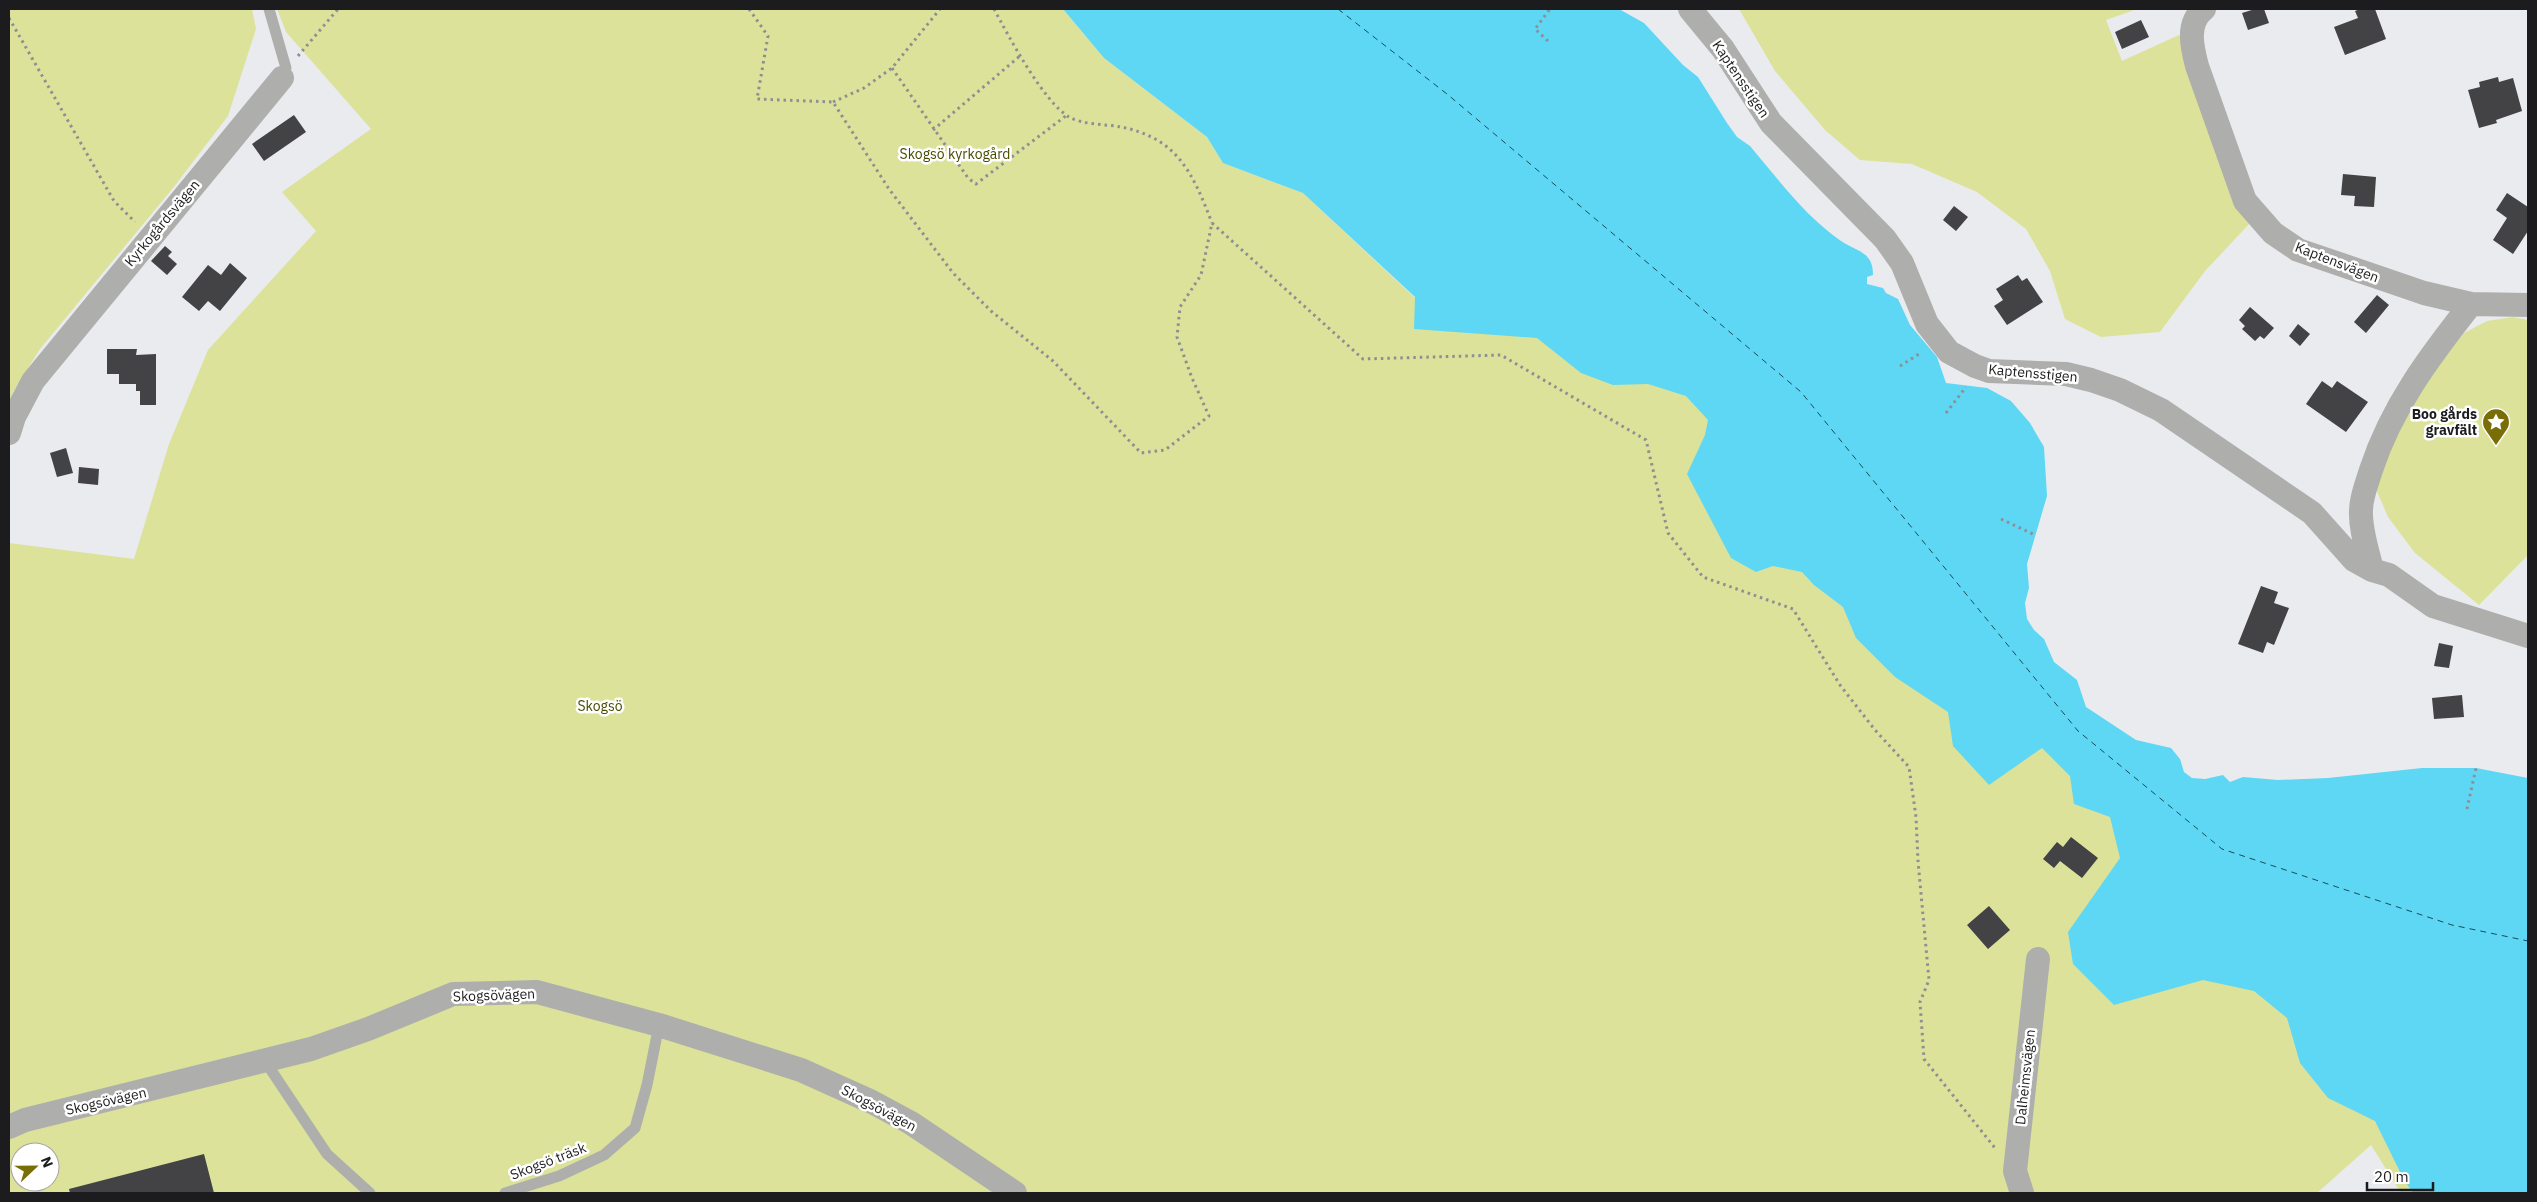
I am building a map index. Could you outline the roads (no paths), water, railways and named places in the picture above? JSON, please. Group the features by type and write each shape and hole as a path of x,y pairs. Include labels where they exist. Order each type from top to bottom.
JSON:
{"street":[{"name":"Kaptensstigen","path":"1690,9 1723,49 1771,123 1885,239 1902,263 1927,324 1949,352 1989,371 2066,374 2091,380 2120,390 2161,410 2312,513 2354,560 2372,570 2389,575 2432,606 2528,636"},
{"name":"Kaptensvägen","path":"2204,9 2197,14 2193,24 2193,51 2238,184 2250,207 2273,233 2298,250 2375,278 2471,304 2528,305"},
{"name":"Kyrkogårdsvägen","path":"9,433 14,417 33,380 284,73"},
{"path":"2372,570 2361,511 2365,489 2377,453 2396,413 2424,364 2471,304"},
{"name":"Dalheimsvägen","path":"2018,1182 2038,959"},
{"name":"Skogsövägen","path":"9,1127 25,1120 265,1062 311,1049 368,1029 453,994 537,992 659,1025 801,1070 872,1102 911,1123 1015,1193"}],"lane":[{"path":"269,9 284,73"},
{"name":"Skogsö träsk","path":"505,1193 558,1176 604,1155 635,1128 647,1085 659,1025"},
{"path":"265,1062 327,1154 370,1193"}],"water":[{"path":"1063,9 1619,9 1644,23 1683,65 1698,77 1737,137 1750,146 1804,209 1841,241 1867,257 1872,267 1873,275 1867,277 1867,284 1883,288 1886,293 1898,299 1910,325 1937,357 1946,383 1987,388 2011,401 2030,423 2044,447 2047,496 2027,564 2029,588 2025,603 2027,619 2034,630 2044,639 2054,662 2077,680 2086,707 2136,740 2171,748 2180,759 2184,772 2192,778 2205,779 2223,775 2230,782 2243,777 2278,780 2328,778 2422,768 2476,768 2528,778 2528,1193 2413,1193 2403,1178 2375,1121 2328,1098 2300,1063 2287,1018 2254,991 2203,980 2114,1005 2073,964 2068,932 2120,858 2110,817 2074,804 2070,776 2042,748 1989,785 1953,746 1948,712 1895,677 1856,638 1843,607 1814,585 1802,572 1773,566 1756,572 1731,558 1687,474 1705,435 1708,420 1686,396 1648,384 1613,385 1581,373 1537,338 1414,329 1415,297 1303,193 1223,163 1207,137 1104,58"}],"place":[{"name":"Boo gårds gravfält","path":"2496,446"}],"park label":[{"name":"Skogsö kyrkogård","path":"955,154"},
{"name":"Skogsö","path":"600,706"}]}
